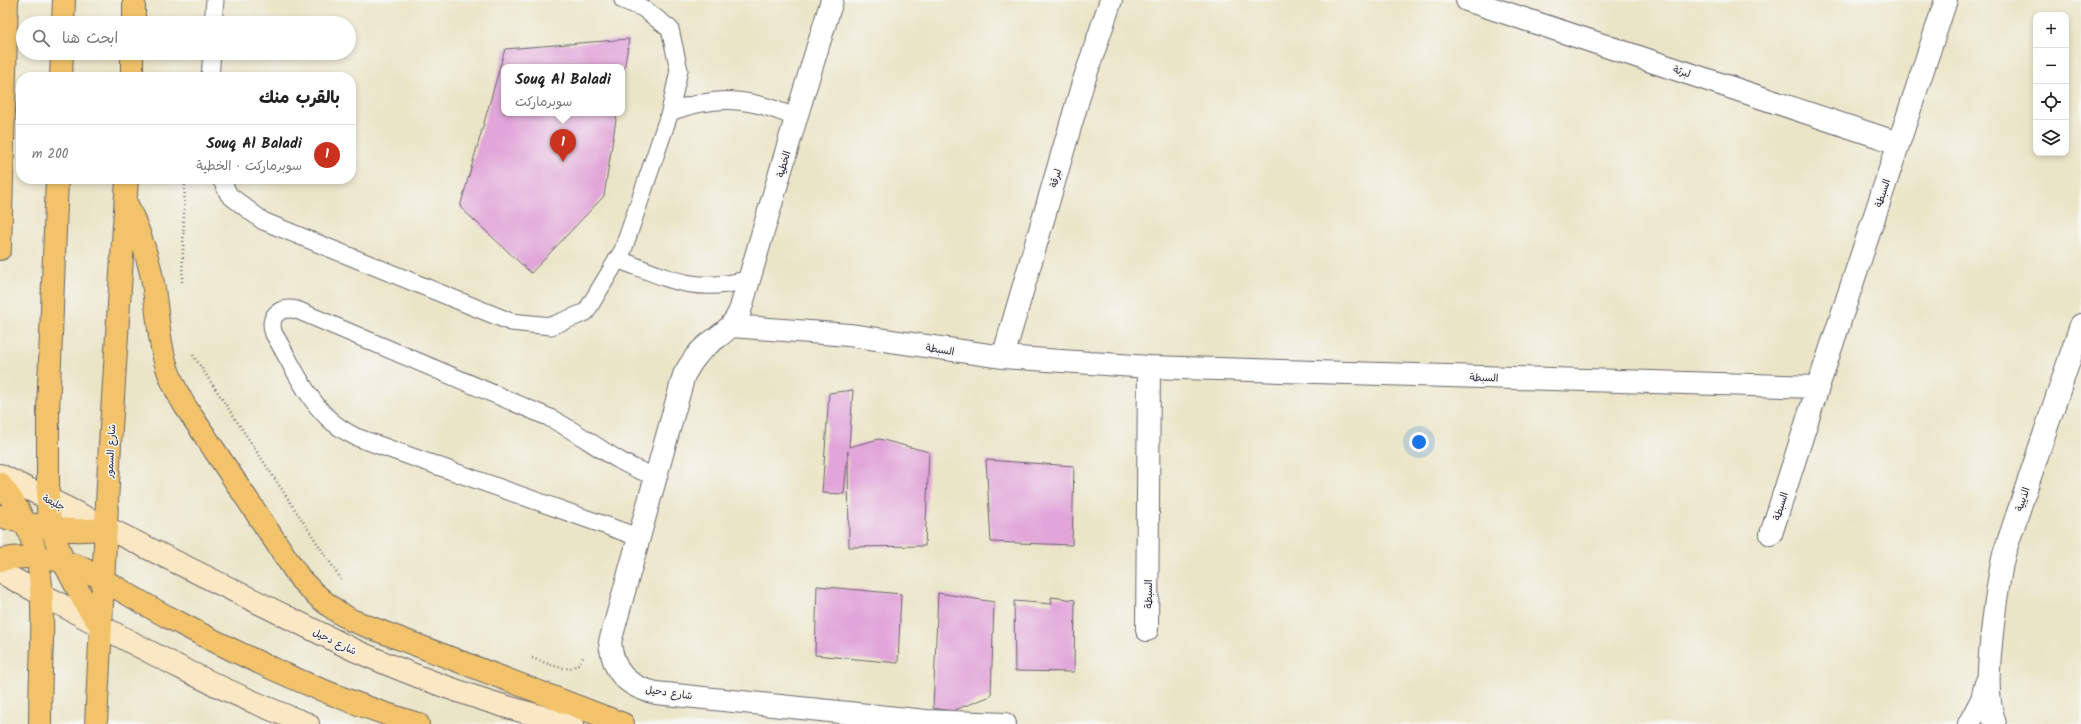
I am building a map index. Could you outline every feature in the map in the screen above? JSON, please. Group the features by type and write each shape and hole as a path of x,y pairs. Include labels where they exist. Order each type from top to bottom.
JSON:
{"main road":[{"path":"0,249 7,0"},
{"path":"63,16 64,0"},
{"path":"134,0 134,16"},
{"path":"61,72 62,60"},
{"path":"132,60 132,72"},
{"path":"57,184 48,412 47,498 52,529 64,561 77,589 100,625"},
{"name":"شارع السمور","path":"96,724 110,444 127,184"},
{"path":"126,202 147,256 153,284 163,360 171,382 185,406 297,574 316,596 332,609 357,623 624,724"},
{"name":"جليعة","path":"0,475 107,528"},
{"path":"0,484 26,524 38,557 43,594 40,724"},
{"path":"0,516 26,524 52,529 89,531 107,528"},
{"name":"شارع دحيل","path":"107,528 354,650 403,672 504,706 573,724"},
{"path":"0,560 20,557 38,557 64,561 78,566 171,619 245,656 328,692 418,724"},
{"path":"0,572 219,687 308,724"}],"street":[{"name":"الخطية","path":"732,326 740,311 750,279 796,118 832,0"},
{"name":"لبرقة","path":"1003,357 1082,86 1111,0"},
{"name":"لبرثة","path":"1467,0 1898,143"},
{"name":"السبطة","path":"1771,534 1946,0"},
{"name":"الذيبية","path":"1995,724 1989,699 1988,678 1996,593 2004,554 2075,360 2081,325"},
{"name":"السبطة","path":"732,326 848,335 1003,357 1150,367 1818,387"},
{"name":"شارع دحيل","path":"732,326 696,354 684,375 610,642 612,657 618,670 628,681 642,689 656,693 926,721 1005,724"},
{"name":"السبطة","path":"1147,630 1150,367"},
{"name":"الذيبية","path":"1970,724 1982,699 1988,678"}],"lane":[{"path":"214,16 215,0"},
{"path":"224,184 229,195 263,221 511,322 551,326 586,312 623,250 670,112 679,70 670,30 643,8 623,0"},
{"path":"210,72 211,60"},
{"path":"670,112 695,103 721,100 747,101 772,107 796,118"},
{"path":"617,259 690,285 717,287 750,279"},
{"path":"638,537 356,437 341,429 327,418 316,404 274,334 271,328 274,315 281,309 289,308 297,310 548,417 570,428 628,466 655,476"}],"path":[{"path":"182,289 185,184"},
{"path":"192,353 343,581"},
{"path":"529,658 571,669 577,667 582,661 586,648"}],"building":[{"path":"629,39 625,64 501,64 501,116 617,116 604,196 531,273 460,207 505,49"},
{"path":"853,390 849,447 879,439 929,452 925,546 849,547 848,451 844,494 822,493 829,393"},
{"path":"986,460 1074,466 1072,545 991,542"},
{"path":"817,586 901,594 898,663 815,655"},
{"path":"938,593 994,602 991,696 952,711 933,708"},
{"path":"1051,597 1075,600 1074,672 1015,671 1014,601 1052,604"}],"place":[{"name":"Souq Al Baladi","path":"563,162"}]}
